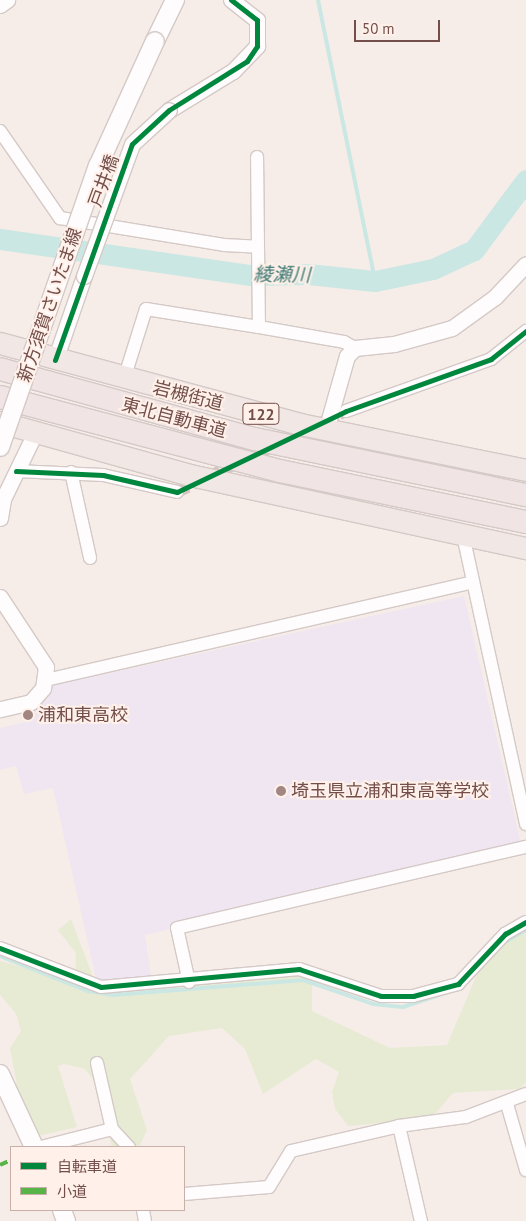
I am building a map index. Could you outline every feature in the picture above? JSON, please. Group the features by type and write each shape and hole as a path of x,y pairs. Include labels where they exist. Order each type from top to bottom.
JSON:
{"highway":[{"name":"岩槻街道","path":"0,343 124,379 326,430 526,470"},
{"name":"東北自動車道","path":"0,369 255,439 526,495"},
{"name":"東北自動車道","path":"0,397 262,466 526,522"},
{"path":"0,422 190,475 526,548"}],"main road":[{"name":"新方須賀さいたま線","path":"0,448 98,166 154,41 175,0"},
{"path":"0,1074 34,1146"}],"street":[{"path":"0,5 7,0"},
{"name":"戸井橋","path":"55,360 132,144 169,110 233,71 257,46 257,20 231,0"},
{"path":"0,131 60,218 258,247"},
{"path":"257,157 259,327"},
{"path":"124,379 146,309 344,342 355,348 394,344 452,328 495,296 526,264"},
{"path":"346,411 491,359 526,330"},
{"path":"326,430 347,356 355,348"},
{"path":"0,518 16,471 35,433"},
{"path":"16,471 71,472 178,492"},
{"path":"71,472 90,558"},
{"path":"463,535 471,583 526,824"},
{"path":"0,709 31,702 46,680 471,583"},
{"path":"0,597 41,658 46,680"},
{"path":"188,982 176,928 526,847"},
{"path":"0,948 101,987 188,982 299,969 381,996 413,996 458,984 505,934 526,922"},
{"path":"97,1063 112,1129 127,1146"},
{"path":"185,1194 269,1186 292,1151 399,1126 466,1117 507,1104 526,1094"},
{"path":"507,1104 526,1170"},
{"path":"399,1126 421,1221"},
{"path":"44,1146 112,1129"}],"shaded area":[{"name":"埼玉県立浦和東高等学校","path":"464,596 521,844 145,935 152,981 97,983 53,788 24,794 16,766 0,770 0,728 26,722 24,715 39,708 54,685"}],"green space":[{"path":"526,916 526,1082 519,1089 453,1093 436,1113 422,1119 348,1126 335,1109 332,1092 339,1072 316,1059 263,1094 245,1049 222,1028 169,1036 130,1079 147,1130 139,1146 112,1146 94,1081 85,1069 64,1064 58,1066 77,1127 38,1136 22,1112 10,1048 21,1031 16,1014 0,995 0,961 75,981 76,953 58,930 71,919 95,982 298,963 312,976 312,1011 390,1048 447,1045 493,936"}],"waterway":[{"path":"318,0 375,281"},
{"name":"綾瀬川","path":"0,239 250,275 308,274 375,281 433,269 474,250 526,180"},
{"path":"507,941 526,930"},
{"path":"0,956 88,991 113,995 303,980 373,1004 403,1007 460,988"}],"tunnel":[{"path":"177,492 346,411"}],"marked path":[{"path":"0,1165 10,1160"}],"cycle path":[{"path":"55,360 132,144 169,110 247,61 257,46 257,20 231,0"},
{"path":"16,471 103,475 177,492 346,411 491,359 526,331"},
{"path":"0,948 101,987 299,969 381,996 413,996 458,984 505,934 526,922"}],"place":[{"name":"浦和東高校","path":"28,715"},
{"name":"埼玉県立浦和東高等学校","path":"281,791"}]}
